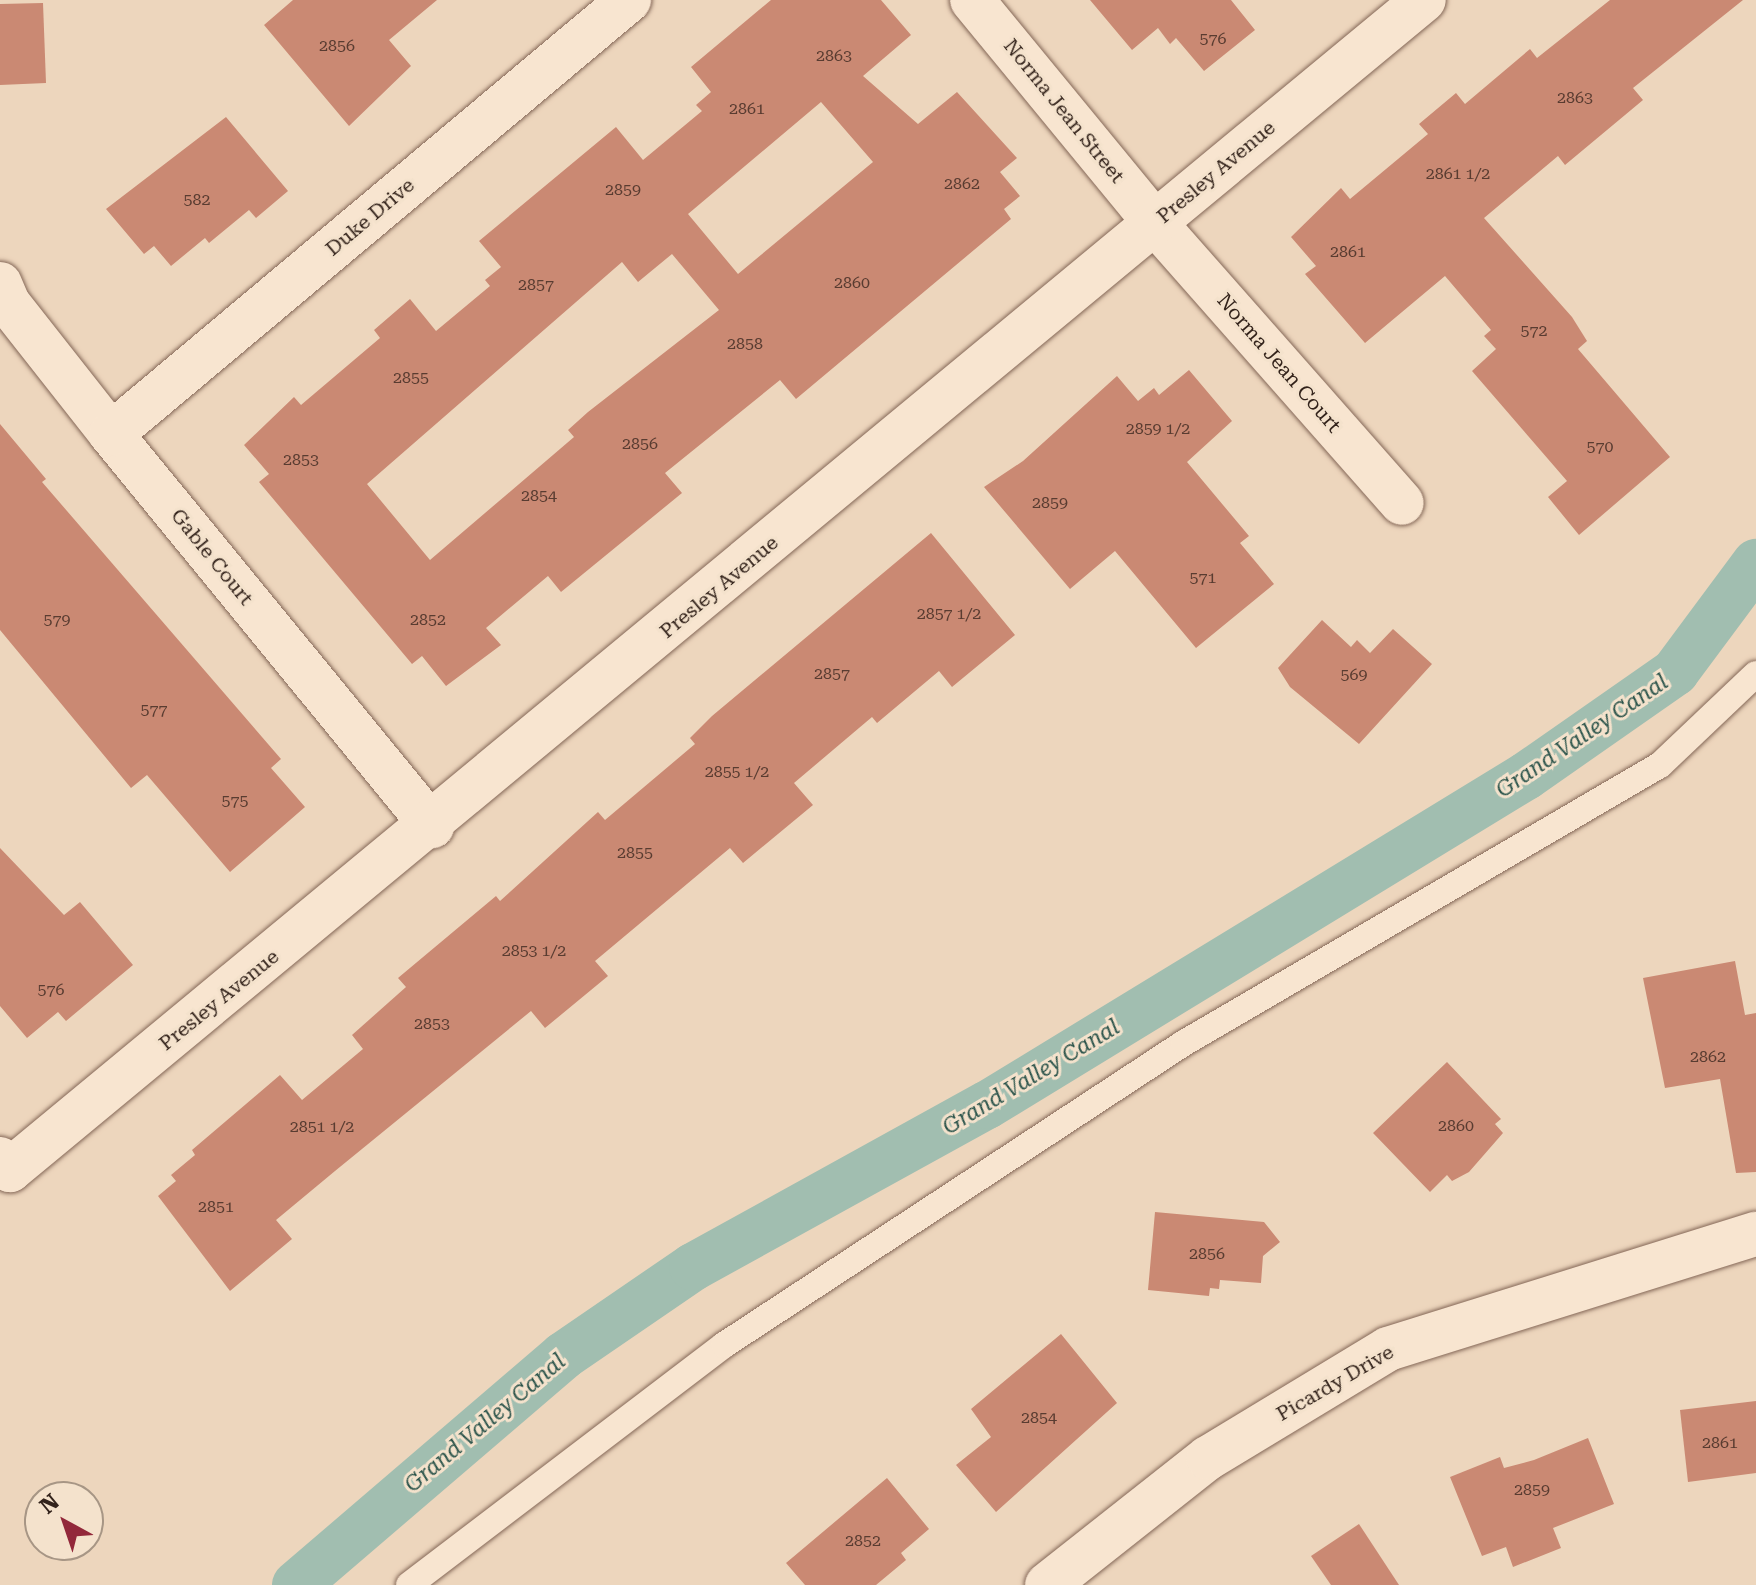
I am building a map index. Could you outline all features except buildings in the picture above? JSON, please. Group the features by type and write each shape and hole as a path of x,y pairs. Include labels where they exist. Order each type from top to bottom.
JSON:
{"street":[{"name":"Duke Drive","path":"111,434 629,0"},
{"name":"Norma Jean Street","path":"972,0 1155,223"},
{"name":"Presley Avenue","path":"5,1164 432,826 1424,0"},
{"name":"Norma Jean Court","path":"1155,223 1402,503"},
{"name":"Gable Court","path":"0,284 8,303 111,434 432,826"},
{"name":"Picardy Drive","path":"1047,1585 1208,1458 1388,1349 1756,1234"}],"lane":[{"path":"413,1584 724,1345 1184,1043 1660,765 1756,674"}],"waterway":[{"name":"Grand Valley Canal","path":"296,1585 563,1356 693,1267 987,1105 1526,776 1675,672 1756,563"}]}
